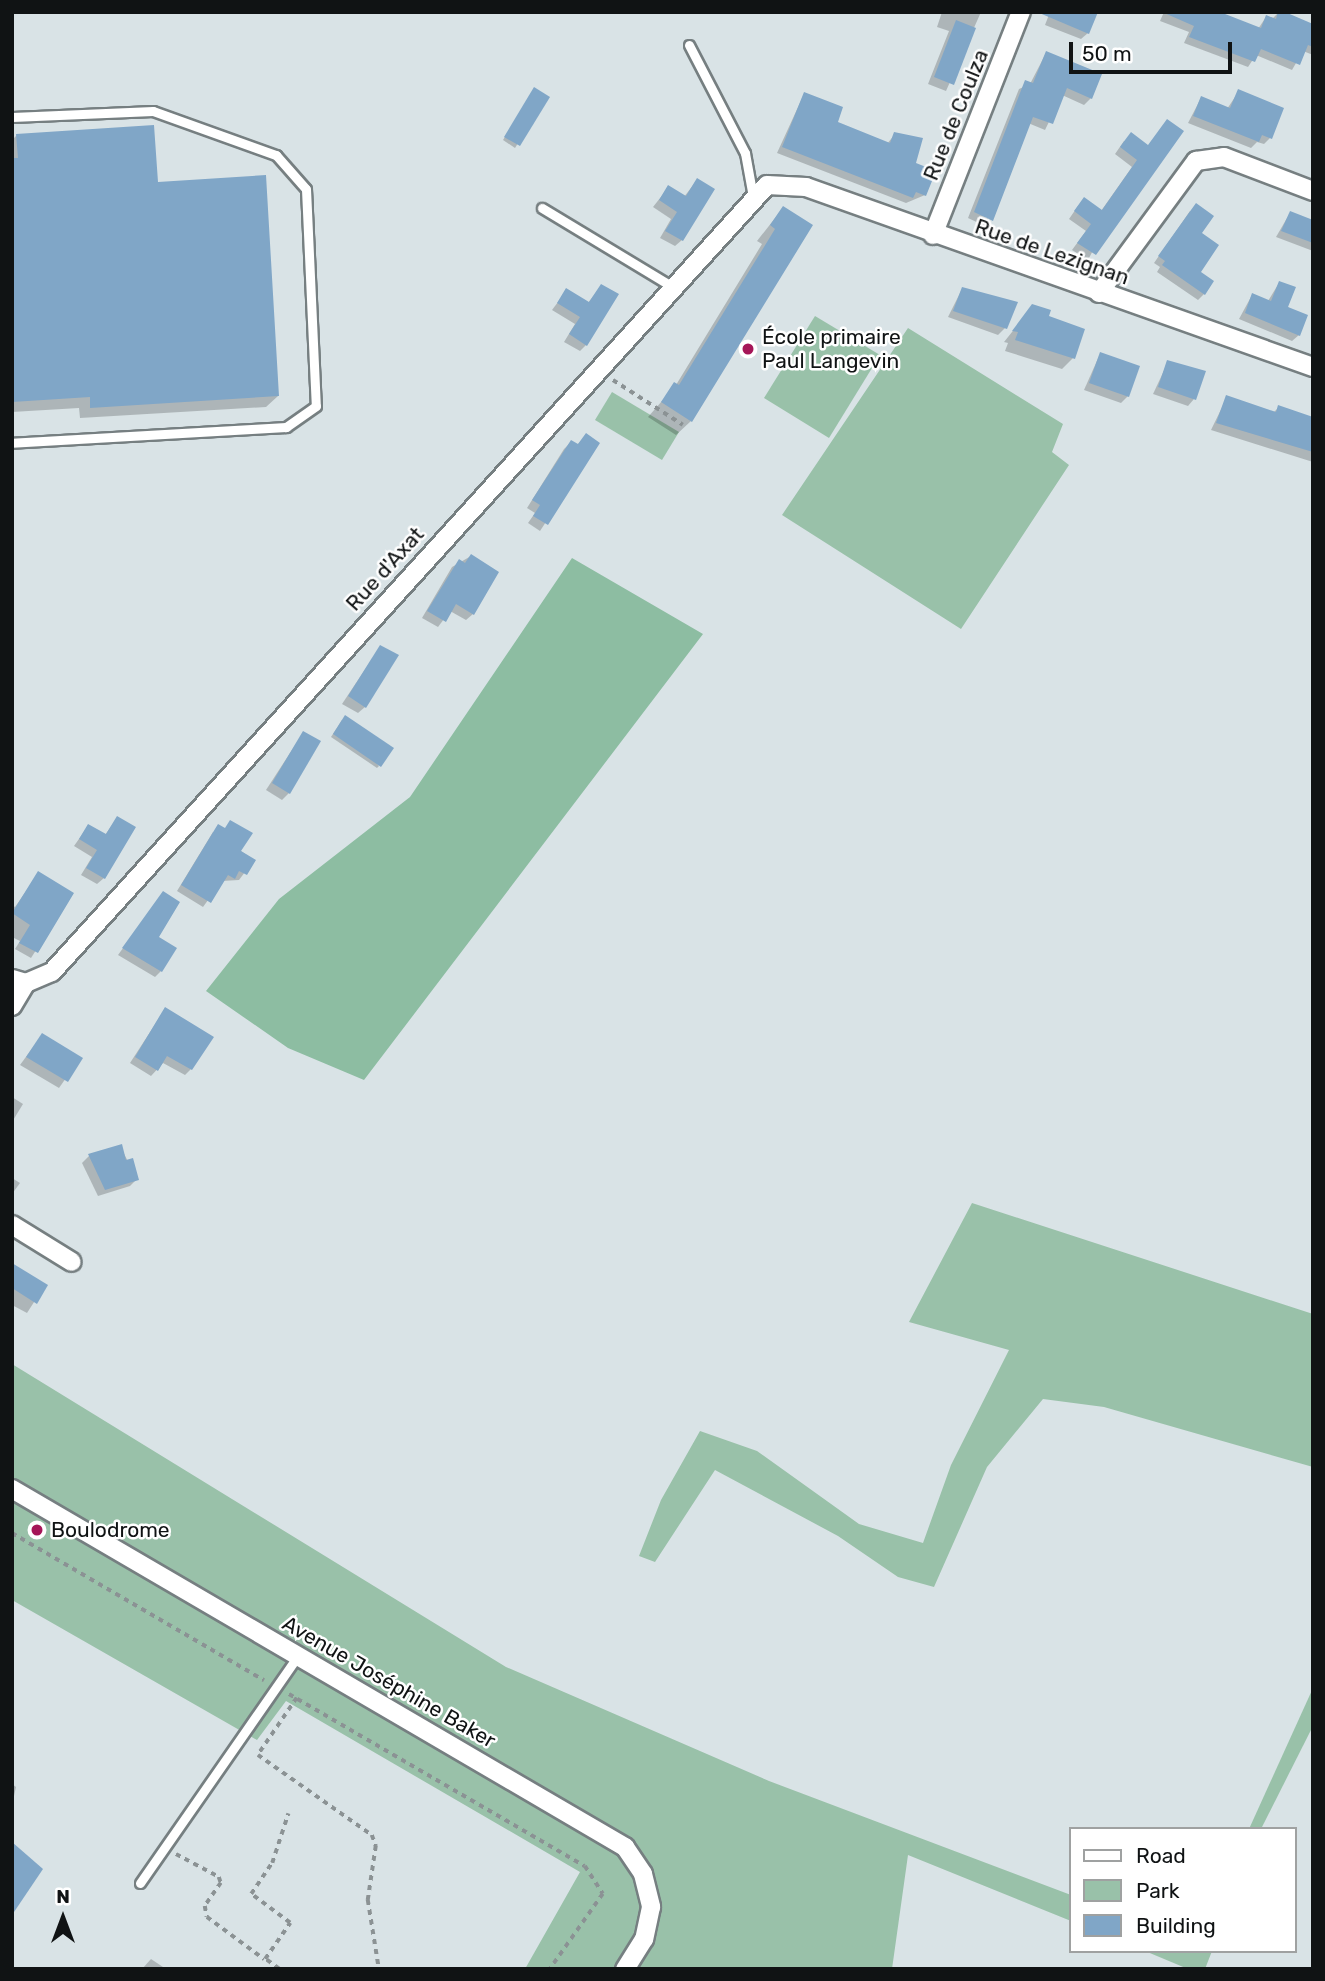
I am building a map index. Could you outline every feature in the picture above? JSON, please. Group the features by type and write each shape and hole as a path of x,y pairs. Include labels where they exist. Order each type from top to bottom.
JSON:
{"street":[{"name":"Rue de Coulza","path":"933,235 1021,12"},
{"path":"1099,293 1196,161 1224,157 1313,191"},
{"name":"Rue de Lezignan","path":"776,183 806,187 933,235 1313,367"},
{"name":"Rue d'Axat","path":"19,981 52,972 753,197 776,183"},
{"path":"12,1006 19,981"},
{"path":"12,1225 72,1262"},
{"name":"Avenue Joséphine Baker","path":"12,1489 625,1847 643,1874 651,1908 644,1939 625,1969"}],"lane":[{"path":"689,45 745,153 753,197"},
{"path":"12,117 153,111 276,155 306,190 316,406 286,427 12,443"},
{"path":"542,208 673,287"},
{"path":"140,1883 298,1656"}],"path":[{"path":"597,369 683,425"},
{"path":"12,1533 585,1866 603,1894 550,1969"},
{"path":"297,1698 258,1755 372,1835 376,1846 368,1900 379,1969"},
{"path":"265,1959 290,1923 251,1894 272,1863 288,1814"},
{"path":"165,1847 219,1877 222,1883 205,1906 207,1917 279,1969"}],"green space":[{"path":"815,316 880,355 829,438 764,398"},
{"path":"908,328 1063,424 1052,452 1069,465 961,629 782,515"},
{"path":"612,392 679,432 662,460 595,420"},
{"path":"572,558 703,634 364,1080 288,1048 206,991 279,899 410,797"},
{"path":"972,1203 1313,1314 1313,1467 1104,1407 1043,1399 987,1467 934,1587 898,1577 838,1536 715,1470 655,1562 639,1556 661,1500 700,1431 757,1451 859,1524 923,1543 951,1465 1009,1350 909,1322"},
{"path":"12,1364 506,1667 769,1781 1070,1895 1070,1921 908,1855 892,1969 525,1969 580,1872 286,1701 257,1740 12,1600"},
{"path":"1313,1688 1313,1726 1262,1827 1250,1827"},
{"path":"1150,1953 1211,1953 1205,1969 1188,1969"}],"building":[{"path":"1037,12 1098,12 1089,34"},
{"path":"1162,12 1220,12 1261,28 1266,15 1276,19 1278,12 1285,12 1313,24 1313,47 1308,45 1300,65 1261,49 1255,62 1189,37 1194,26"},
{"path":"956,20 976,28 954,85 934,77"},
{"path":"1046,51 1102,74 1092,99 1067,88 1053,124 1033,117 993,221 974,212 1025,80 1033,83"},
{"path":"534,87 550,97 520,146 504,137"},
{"path":"1238,89 1284,108 1272,139 1262,135 1259,142 1193,116 1201,96 1230,108"},
{"path":"804,92 843,107 838,122 890,143 894,132 923,138 916,163 936,171 926,196 916,192 913,198 782,147"},
{"path":"1167,119 1184,131 1096,255 1077,243 1091,224 1074,211 1084,197 1102,210 1137,160 1120,147 1131,132 1148,145"},
{"path":"154,125 158,182 266,175 279,396 90,408 90,397 12,402 12,158 18,158 16,134"},
{"path":"697,178 715,189 683,241 665,231 677,212 659,200 668,185 686,196"},
{"path":"1196,203 1214,216 1202,233 1219,245 1201,272 1214,281 1205,295 1162,265 1165,261 1158,256"},
{"path":"783,206 813,225 692,422 661,402 674,382 679,385 775,229 770,225"},
{"path":"1290,211 1313,220 1313,243 1281,231"},
{"path":"1279,281 1296,287 1288,307 1308,315 1300,336 1245,313 1252,293 1271,301"},
{"path":"601,284 619,294 587,346 569,334 580,317 557,303 566,288 589,302"},
{"path":"962,287 1018,302 1007,329 953,311"},
{"path":"1032,304 1051,310 1049,316 1085,329 1075,359 1015,340 1018,332 1012,331"},
{"path":"1100,352 1140,366 1129,397 1089,383"},
{"path":"1167,360 1206,371 1196,400 1158,387"},
{"path":"1226,395 1276,412 1278,405 1313,417 1313,452 1216,423"},
{"path":"586,433 600,443 548,525 533,516 540,505 532,500 571,440 578,444"},
{"path":"471,554 499,572 474,615 456,604 446,622 427,611 459,559 465,563"},
{"path":"380,645 399,655 366,708 348,696"},
{"path":"345,715 394,748 381,767 333,734"},
{"path":"303,731 321,741 290,794 272,783"},
{"path":"117,816 136,827 105,879 86,868 97,850 79,839 88,824 106,834"},
{"path":"230,820 253,833 241,851 256,860 247,875 239,871 235,879 228,875 211,903 181,885 218,824 225,828"},
{"path":"38,871 74,893 38,953 19,943 30,925 12,913"},
{"path":"163,891 180,902 159,937 177,948 162,972 122,948"},
{"path":"165,1007 214,1037 192,1070 167,1056 158,1071 135,1057"},
{"path":"42,1033 83,1058 68,1082 26,1057"},
{"path":"122,1144 126,1160 133,1158 139,1180 105,1190 88,1154"},
{"path":"12,1263 48,1285 37,1304 12,1288"},
{"path":"12,1842 43,1869 12,1915"}],"place":[{"name":"École primaire Paul Langevin","path":"748,349"},
{"name":"Boulodrome","path":"37,1530"}]}
